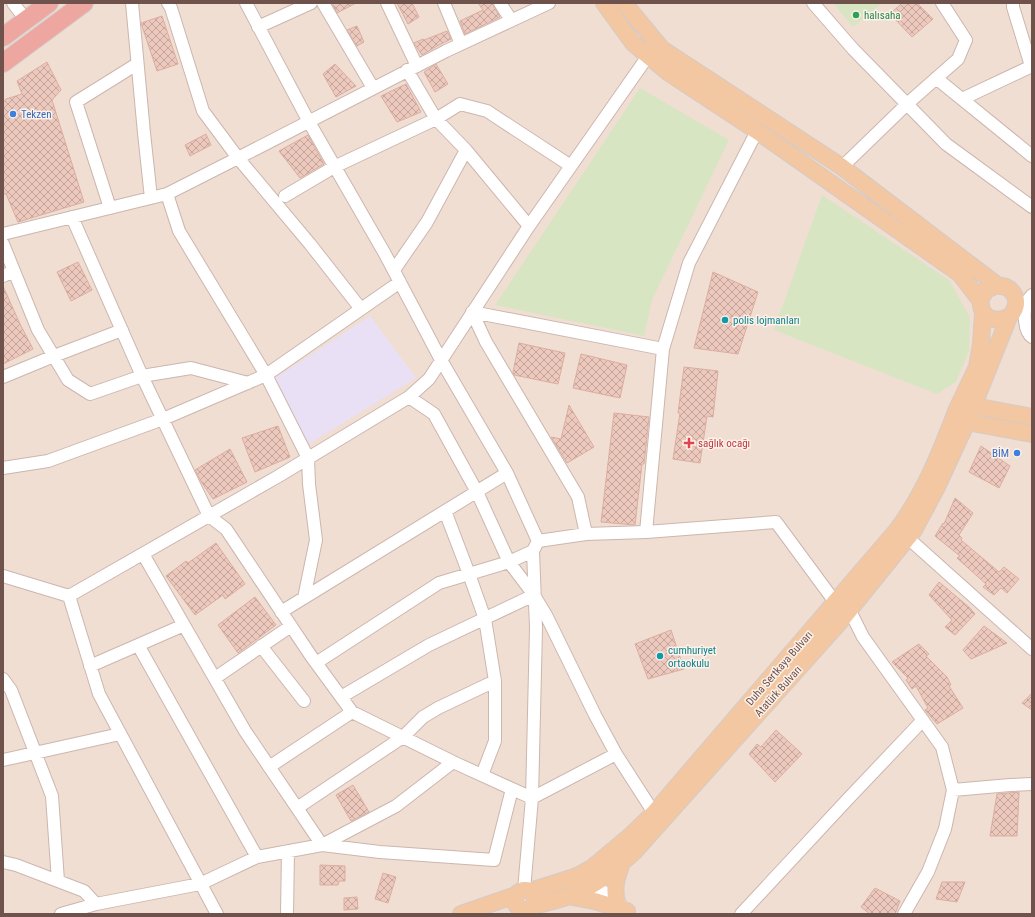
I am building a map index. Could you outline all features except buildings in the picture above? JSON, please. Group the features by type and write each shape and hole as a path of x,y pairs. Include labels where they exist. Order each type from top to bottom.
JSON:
{"highway":[{"path":"3,37 49,3"},
{"path":"3,63 84,3"}],"main road":[{"path":"604,3 633,43 669,73 756,131 960,274 990,319 999,321 1021,306 1012,291 1005,286 997,285 842,167 662,49 624,3"},
{"path":"982,306 986,290 997,285"},
{"name":"Duha Sertkaya Bulvarı","path":"461,914 524,904 592,868 629,837 654,813 835,602 903,534 914,504 926,483 957,409 977,367 982,344 982,306"},
{"name":"Atatürk Bulvarı","path":"524,904 568,896 592,886 622,863 634,852 838,623 903,534 920,519 937,487 1021,306"},
{"path":"1032,417 966,405 957,409 967,422 1032,434"},
{"path":"835,602 849,609"},
{"path":"835,602 838,623"},
{"path":"622,863 616,883 615,894 626,909"},
{"path":"568,896 626,909"}],"street":[{"path":"13,3 26,20"},
{"path":"132,3 151,198"},
{"path":"168,3 171,8 203,111 238,158 310,244 361,309"},
{"path":"246,3 308,122 394,270 441,360 507,473 535,546 534,595 536,628 532,798 524,904"},
{"path":"258,26 310,3"},
{"path":"323,3 373,88"},
{"path":"387,3 412,68 436,119 466,150 529,226"},
{"path":"444,3 461,44"},
{"path":"500,3 512,20"},
{"path":"3,234 167,194 412,68 549,3"},
{"path":"813,3 853,50 946,144 1032,207"},
{"path":"842,167 907,104 958,59 966,40 942,3"},
{"path":"962,99 1031,66 1012,3"},
{"path":"3,576 69,596 277,477 409,397 429,379 529,226 648,56"},
{"path":"110,208 76,102 137,64"},
{"path":"936,78 1032,156"},
{"path":"285,196 334,166 436,119 460,104 487,111 571,166"},
{"path":"646,532 663,349 689,263 756,131"},
{"path":"394,270 427,222 466,150"},
{"path":"167,194 179,230 266,375 308,458 309,484 316,540 304,598"},
{"path":"72,217 142,376 208,516 226,530 316,663 352,712 453,762 532,798"},
{"path":"3,244 9,274 38,330 68,380 90,394 142,376 192,368 248,383"},
{"path":"3,468 48,461 163,419 266,375 400,282"},
{"path":"1021,306 1024,322 1029,335 1032,337"},
{"path":"472,312 663,349"},
{"path":"472,312 486,342 578,497 586,534"},
{"path":"3,377 122,330"},
{"path":"409,397 434,414 477,492 509,562 534,595 616,754 654,813"},
{"path":"281,612 507,473"},
{"path":"445,512 485,619 495,681 495,742 482,775"},
{"path":"316,663 439,583 509,562 535,546 586,534 646,532 776,522 835,602"},
{"path":"903,534 1028,645 1032,632"},
{"path":"143,554 245,731 322,845"},
{"path":"341,697 429,645 534,595"},
{"path":"69,596 99,694 217,914"},
{"path":"849,609 863,637 942,746 953,790 945,829 928,872 904,914"},
{"path":"838,623 863,637"},
{"path":"90,666 184,625"},
{"path":"215,678 291,626"},
{"path":"138,645 257,857"},
{"path":"261,646 304,701"},
{"path":"3,679 11,690 52,796 58,881"},
{"path":"298,808 403,737 423,717 438,708 495,681"},
{"path":"269,767 352,712"},
{"path":"741,914 924,720"},
{"path":"3,760 120,734"},
{"path":"532,798 616,754"},
{"path":"322,845 396,806 453,762"},
{"path":"953,790 1010,784 1032,784"},
{"path":"61,914 96,904 200,884 257,857 322,845 380,852 494,860 512,789"},
{"path":"287,914 288,851"},
{"path":"3,862 16,865 84,891 96,904"},
{"path":"574,877 604,892 626,909"}],"shaded area":[{"path":"3,3 1032,3 1032,914 3,914"},
{"path":"370,316 416,378 309,444 274,379"}],"green space":[{"name":"halısaha","path":"833,3 882,3 853,27"},
{"path":"640,88 729,140 652,300 644,336 495,305"},
{"path":"822,195 949,280 970,317 969,351 956,382 937,394 774,330"}],"place":[{"name":"halısaha","path":"856,15"},
{"name":"Tekzen","path":"13,114"},
{"name":"polis lojmanları","path":"725,320"},
{"name":"sağlık ocağı","path":"689,443"},
{"name":"BİM","path":"1017,453"},
{"name":"cumhuriyet ortaokulu","path":"660,656"}]}
